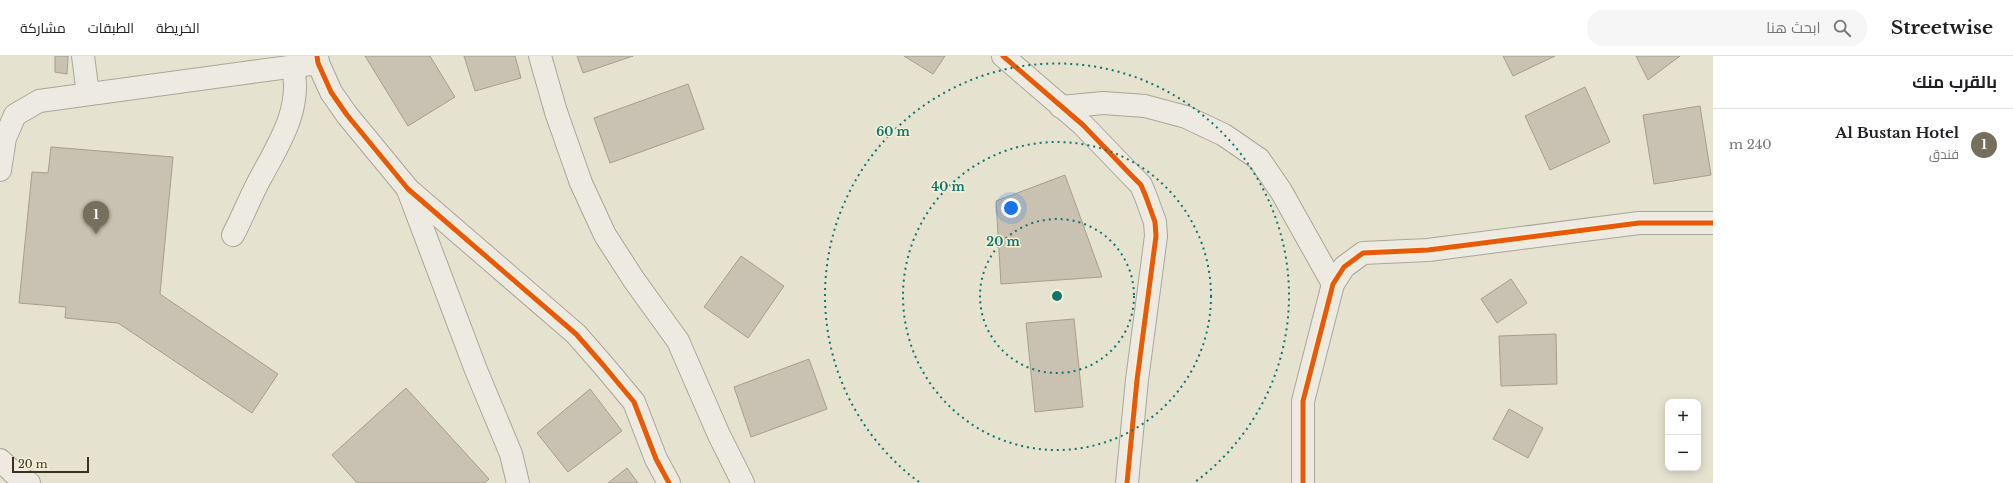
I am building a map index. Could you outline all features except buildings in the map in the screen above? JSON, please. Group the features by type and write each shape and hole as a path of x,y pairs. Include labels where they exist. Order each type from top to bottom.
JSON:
{"street":[{"path":"83,56 88,94"},
{"path":"540,56 556,112 581,183 605,235 634,280 678,341 719,435 743,483"},
{"path":"1003,56 1096,138 1141,185 1155,222 1156,236 1127,483"},
{"path":"0,170 5,138 15,115 39,102 88,94 293,67 318,60 331,92 347,115 408,189 576,334 634,402 656,459 669,483"},
{"path":"233,235 261,177 280,144 292,110 297,83 293,67"},
{"path":"1061,107 1103,103 1145,106 1186,117 1224,135 1259,159 1281,191 1333,284"},
{"path":"408,189 476,370 511,454 518,483"},
{"path":"1303,483 1303,401 1333,284 1344,267 1363,253 1428,250 1639,223 1713,224"},
{"path":"0,460 17,476 28,483"}],"cycle path":[{"path":"317,56 318,63 331,92 347,115 408,189 576,334 634,402 656,459 669,483"},
{"path":"1003,56 1083,125 1141,185 1155,222 1156,236 1137,380 1127,483"},
{"path":"1303,483 1303,401 1333,284 1344,267 1363,253 1428,250 1639,223 1713,223"}],"place":[{"name":"Al Bustan Hotel","path":"96,234"}]}
